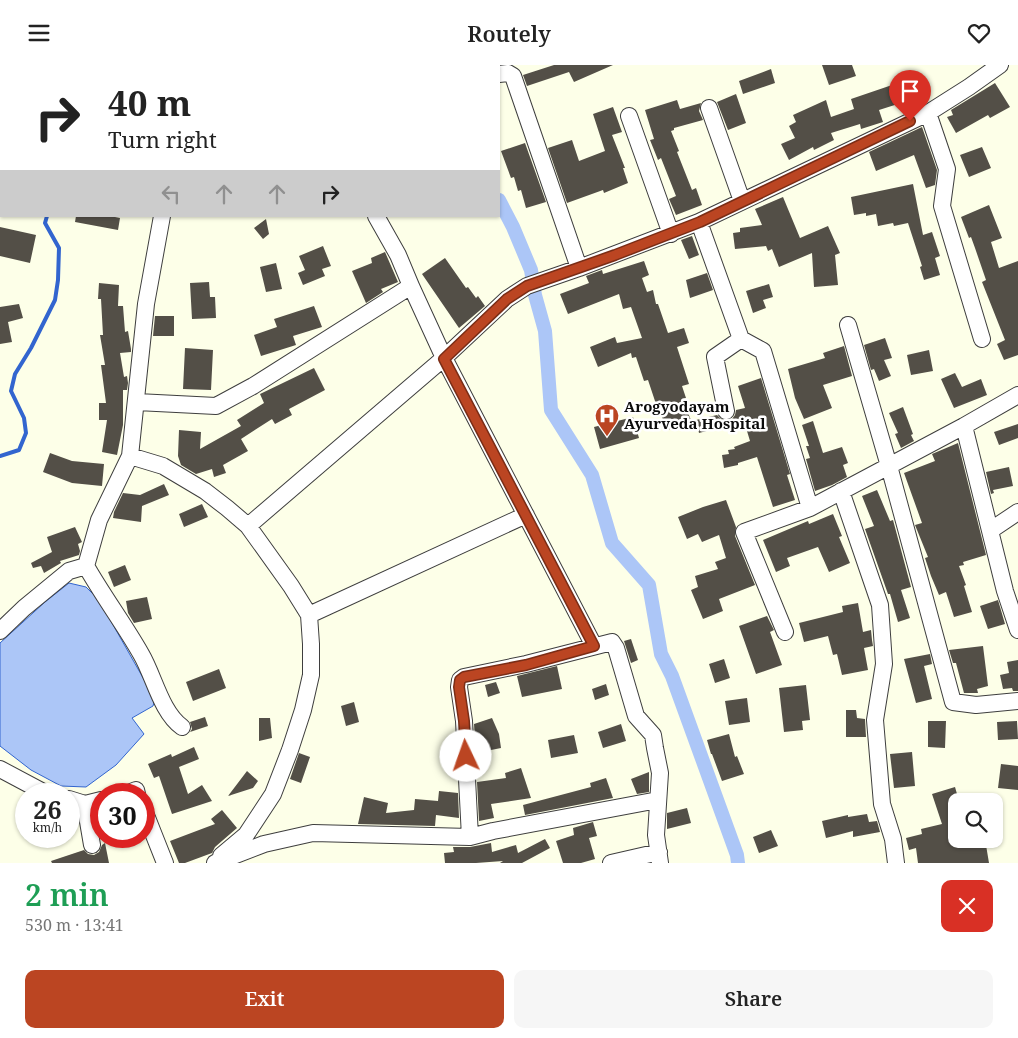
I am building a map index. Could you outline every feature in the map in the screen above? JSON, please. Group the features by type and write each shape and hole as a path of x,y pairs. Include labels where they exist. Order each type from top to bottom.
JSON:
{"street":[{"path":"248,526 444,359 507,299 527,286 700,222 928,113 1000,65"},
{"path":"500,74 508,73 513,76 578,268"},
{"path":"709,108 742,201"},
{"path":"928,113 947,169 942,206 982,339"},
{"path":"629,117 671,234"},
{"path":"162,217 146,304 130,456 99,520 86,566 142,655 161,699 176,723 182,727"},
{"path":"377,217 398,255 444,359 594,646"},
{"path":"700,222 741,339 763,351 810,508"},
{"path":"137,402 216,406 253,387 411,286"},
{"path":"848,325 889,466 953,702 976,705 1018,701"},
{"path":"726,411 714,357 741,339"},
{"path":"785,632 744,532 810,508 1018,395"},
{"path":"964,426 1005,591 1018,630"},
{"path":"130,456 163,466 192,483 248,526 291,586 309,615 311,675 300,718 273,794 246,835 214,863"},
{"path":"841,491 880,605 884,664 875,720 882,804 893,839 896,863"},
{"path":"991,530 1018,512"},
{"path":"309,615 526,515"},
{"path":"0,631 24,608 69,571 86,566"},
{"path":"470,837 460,680 464,677 526,665 612,642 616,649 636,716 653,735 660,773 660,790 656,835 659,858 611,863"},
{"path":"0,769 26,783"},
{"path":"214,863 264,844 313,833 470,837 658,800"},
{"path":"80,802 90,803"},
{"path":"85,804 90,833"},
{"path":"155,836 166,863"}],"water":[{"path":"69,583 86,587 99,600 155,699 153,706 132,718 144,734 116,765 86,787 80,787 80,783 55,783 31,770 0,746 0,643"}],"building":[{"path":"554,65 613,65 574,82 569,72 527,86 523,75"},
{"path":"822,65 852,65 856,76 829,85"},
{"path":"771,69 775,83 743,94 739,81"},
{"path":"995,83 1010,107 990,118 988,115 956,133 947,117 953,115 951,110"},
{"path":"895,84 901,103 879,110 883,122 861,129 860,124 831,133 834,140 814,150 813,147 789,160 781,144 795,138 789,126 796,122 793,115 826,100 831,117 854,109 851,99"},
{"path":"736,94 746,123 728,130 717,102"},
{"path":"677,100 680,109 701,103 699,111 703,120 674,128 671,131 692,190 696,188 702,205 676,215 669,199 676,196 661,158 658,160 650,140 654,139 645,110"},
{"path":"613,107 622,132 612,135 625,168 623,168 628,183 604,193 603,190 567,203 548,148 572,140 579,161 605,151 593,114"},
{"path":"922,127 937,170 935,185 926,188 914,155 876,171 869,152"},
{"path":"525,143 546,202 526,208 521,190 518,191 514,177 511,178 501,151"},
{"path":"982,147 991,168 969,177 960,155"},
{"path":"913,184 923,235 932,232 940,256 935,258 940,275 924,280 920,267 922,266 908,223 894,226 893,223 878,226 876,214 866,216 866,213 854,215 851,197"},
{"path":"783,197 800,238 828,226 840,253 835,255 838,285 814,287 812,253 779,267 772,249 768,251 766,246 735,249 733,233 740,232 740,228 762,225 755,209"},
{"path":"989,205 1002,238 991,242 999,268 1018,261 1018,355 1004,360 997,344 1005,340 982,282 986,280 975,248 961,217"},
{"path":"76,217 120,218 118,230 75,222"},
{"path":"266,219 269,234 263,239 254,228"},
{"path":"0,227 36,235 30,263 0,256"},
{"path":"692,236 699,255 689,259 681,240"},
{"path":"323,246 331,266 322,269 325,276 303,285 298,273 305,270 299,256"},
{"path":"385,252 398,282 381,289 383,292 366,303 352,271 372,263 371,258"},
{"path":"445,258 466,288 468,287 476,298 478,296 485,306 459,328 422,274"},
{"path":"644,261 649,275 642,278 647,292 653,290 656,304 658,304 668,333 684,328 689,343 677,347 689,384 682,386 686,398 682,399 691,420 668,430 657,407 648,380 644,381 636,357 632,358 631,353 598,367 590,347 615,337 617,343 642,338 631,307 623,309 619,294 568,314 560,294 589,283 586,276 602,270 603,274"},
{"path":"276,263 282,289 266,292 260,267"},
{"path":"707,273 713,290 690,298 686,280"},
{"path":"209,282 210,297 215,297 216,318 192,319 190,283"},
{"path":"99,283 119,285 118,306 123,306 125,332 128,331 131,349 131,352 120,353 124,377 127,376 128,383 127,390 123,390 123,425 117,455 102,452 107,420 99,420 99,403 106,403 101,365 105,365 100,335 103,335 101,299 98,299"},
{"path":"769,284 773,297 763,300 766,308 753,313 746,291"},
{"path":"19,304 23,318 8,322 12,342 0,344 0,307"},
{"path":"314,306 322,327 293,336 296,345 261,356 254,335 277,327 274,319"},
{"path":"155,316 174,316 174,336 153,336"},
{"path":"885,338 892,358 884,360 891,376 879,381 874,369 871,370 864,345"},
{"path":"844,346 852,376 823,385 832,408 804,419 795,398 788,369 825,358 823,353"},
{"path":"185,348 213,350 211,390 183,389"},
{"path":"929,350 933,371 911,375 907,355"},
{"path":"314,368 325,390 289,409 292,415 275,424 272,419 241,439 248,451 223,465 226,473 214,477 212,469 196,474 181,465 178,456 179,430 201,432 200,449 241,426 237,420 264,403 260,394"},
{"path":"955,373 962,387 981,379 987,395 954,408 941,379"},
{"path":"761,378 790,474 787,475 795,500 773,507 757,457 738,463 738,465 724,468 722,455 729,454 728,450 735,449 734,447 750,441 744,421 699,433 696,420 717,415 723,421 732,419 736,410 745,408 738,386"},
{"path":"903,407 914,441 901,448 895,434 898,433 889,413"},
{"path":"633,417 639,438 600,449 594,427"},
{"path":"813,421 823,453 842,447 848,463 843,465 847,477 815,491 806,459 810,458 806,446 809,446 802,425"},
{"path":"1018,424 1018,438 999,445 994,432"},
{"path":"958,443 986,555 963,562 964,565 959,566 966,585 964,586 972,612 954,617 946,592 939,595 931,576 925,558 928,557 915,525 922,523 904,473 935,461 932,454"},
{"path":"50,453 72,461 104,464 102,486 72,483 43,472"},
{"path":"1009,467 1013,486 993,490 994,493 991,494 986,472"},
{"path":"164,484 169,495 142,506 141,522 113,518 123,493 140,495"},
{"path":"877,490 890,521 893,520 911,587 901,590 910,618 898,622 890,594 888,594 865,529 874,526 862,496"},
{"path":"726,500 736,527 735,536 755,585 719,599 723,611 703,619 691,590 698,587 695,576 718,569 715,562 726,558 719,535 702,542 698,534 687,539 678,517"},
{"path":"202,504 208,517 184,527 179,514"},
{"path":"833,514 842,536 839,537 850,563 829,572 818,547 787,558 790,566 776,572 763,540 808,521 809,524"},
{"path":"75,527 82,542 78,544 79,555 60,561 61,563 44,573 41,566 33,568 31,563 52,552 47,537"},
{"path":"125,565 131,580 114,587 108,572"},
{"path":"147,597 152,619 134,623 128,613 126,601"},
{"path":"998,600 1005,624 988,629 980,606"},
{"path":"858,603 863,632 871,630 873,646 864,648 868,670 842,675 837,654 833,655 828,636 804,642 799,623 843,612 842,606"},
{"path":"767,616 774,630 770,632 782,665 756,674 739,626"},
{"path":"631,639 638,660 631,663 624,641"},
{"path":"983,646 988,686 977,689 978,693 964,693 956,663 953,663 949,650"},
{"path":"930,654 932,664 924,666 932,699 916,703 904,659"},
{"path":"724,659 730,678 715,683 709,664"},
{"path":"1018,660 1018,691 1013,691 1012,688 1003,689 1000,675 1009,673 1007,662"},
{"path":"557,666 562,689 522,697 517,676"},
{"path":"219,669 226,688 193,701 186,682"},
{"path":"496,682 500,693 488,697 485,685"},
{"path":"606,684 609,695 595,700 592,689"},
{"path":"806,685 810,720 802,721 803,730 784,732 779,688"},
{"path":"747,698 750,722 729,725 725,701"},
{"path":"354,702 359,722 346,726 341,706"},
{"path":"846,710 856,710 857,718 865,719 866,737 846,737"},
{"path":"205,717 208,726 190,732 192,729 190,722"},
{"path":"259,718 270,718 272,738 259,741"},
{"path":"492,718 499,734 501,748 476,753 474,724"},
{"path":"928,721 946,721 945,748 928,747"},
{"path":"1017,721 1018,739 998,740 997,722"},
{"path":"621,724 626,741 603,748 598,732"},
{"path":"729,734 735,757 737,756 744,774 722,781 707,740"},
{"path":"574,735 578,753 551,758 548,740"},
{"path":"194,747 199,759 179,767 188,794 202,785 212,801 172,814 159,776 154,778 148,764 171,754 172,757"},
{"path":"912,752 915,786 894,788 890,754"},
{"path":"299,753 310,757 301,783 290,779"},
{"path":"1001,764 1018,766 1018,790 998,788"},
{"path":"521,768 531,798 491,804 494,818 479,821 477,782 506,778 505,773"},
{"path":"247,771 258,781 253,788 228,796"},
{"path":"649,772 649,792 637,794 631,779"},
{"path":"606,778 613,798 525,815 523,805 591,787 590,783"},
{"path":"955,787 957,793 948,793 948,848 986,848 989,863 918,863 916,848 909,850 906,838 922,834 921,829 942,824 932,794"},
{"path":"439,791 458,793 459,818 436,815 435,826 358,824 364,797 388,803 386,813 414,810 415,799 438,801"},
{"path":"687,808 691,823 667,829 667,813"},
{"path":"222,810 237,828 215,847 212,853 185,863 179,863 170,841 215,824 211,819"},
{"path":"867,814 869,822 877,821 880,832 853,837 853,831 826,838 822,821 848,815 848,817"},
{"path":"593,822 597,836 589,838 595,859 581,863 563,863 556,841 574,835 573,828"},
{"path":"771,830 778,846 759,853 753,837"},
{"path":"545,839 550,848 522,863 500,863 503,861 445,863 444,853 454,852 453,847 470,847 491,843 492,852 516,845 518,853"},
{"path":"101,848 106,848 109,863 52,863 51,861 84,850 88,854 94,855 99,852"}],"waterway":[{"path":"500,202 531,270 535,295 545,331 551,410 592,475 612,543 649,585 661,654 672,676 737,855 738,863"},
{"path":"0,456 19,450 26,433 24,418 11,391 15,374 31,348 55,300 59,248 45,223 47,217"}],"place":[{"name":"Arogyodayam Ayurveda Hospital","path":"607,437"}],"route":[{"path":"466,756 464,721 459,687 460,680 464,677 526,665 594,646 444,359 507,299 527,286 700,222 910,121"}]}
